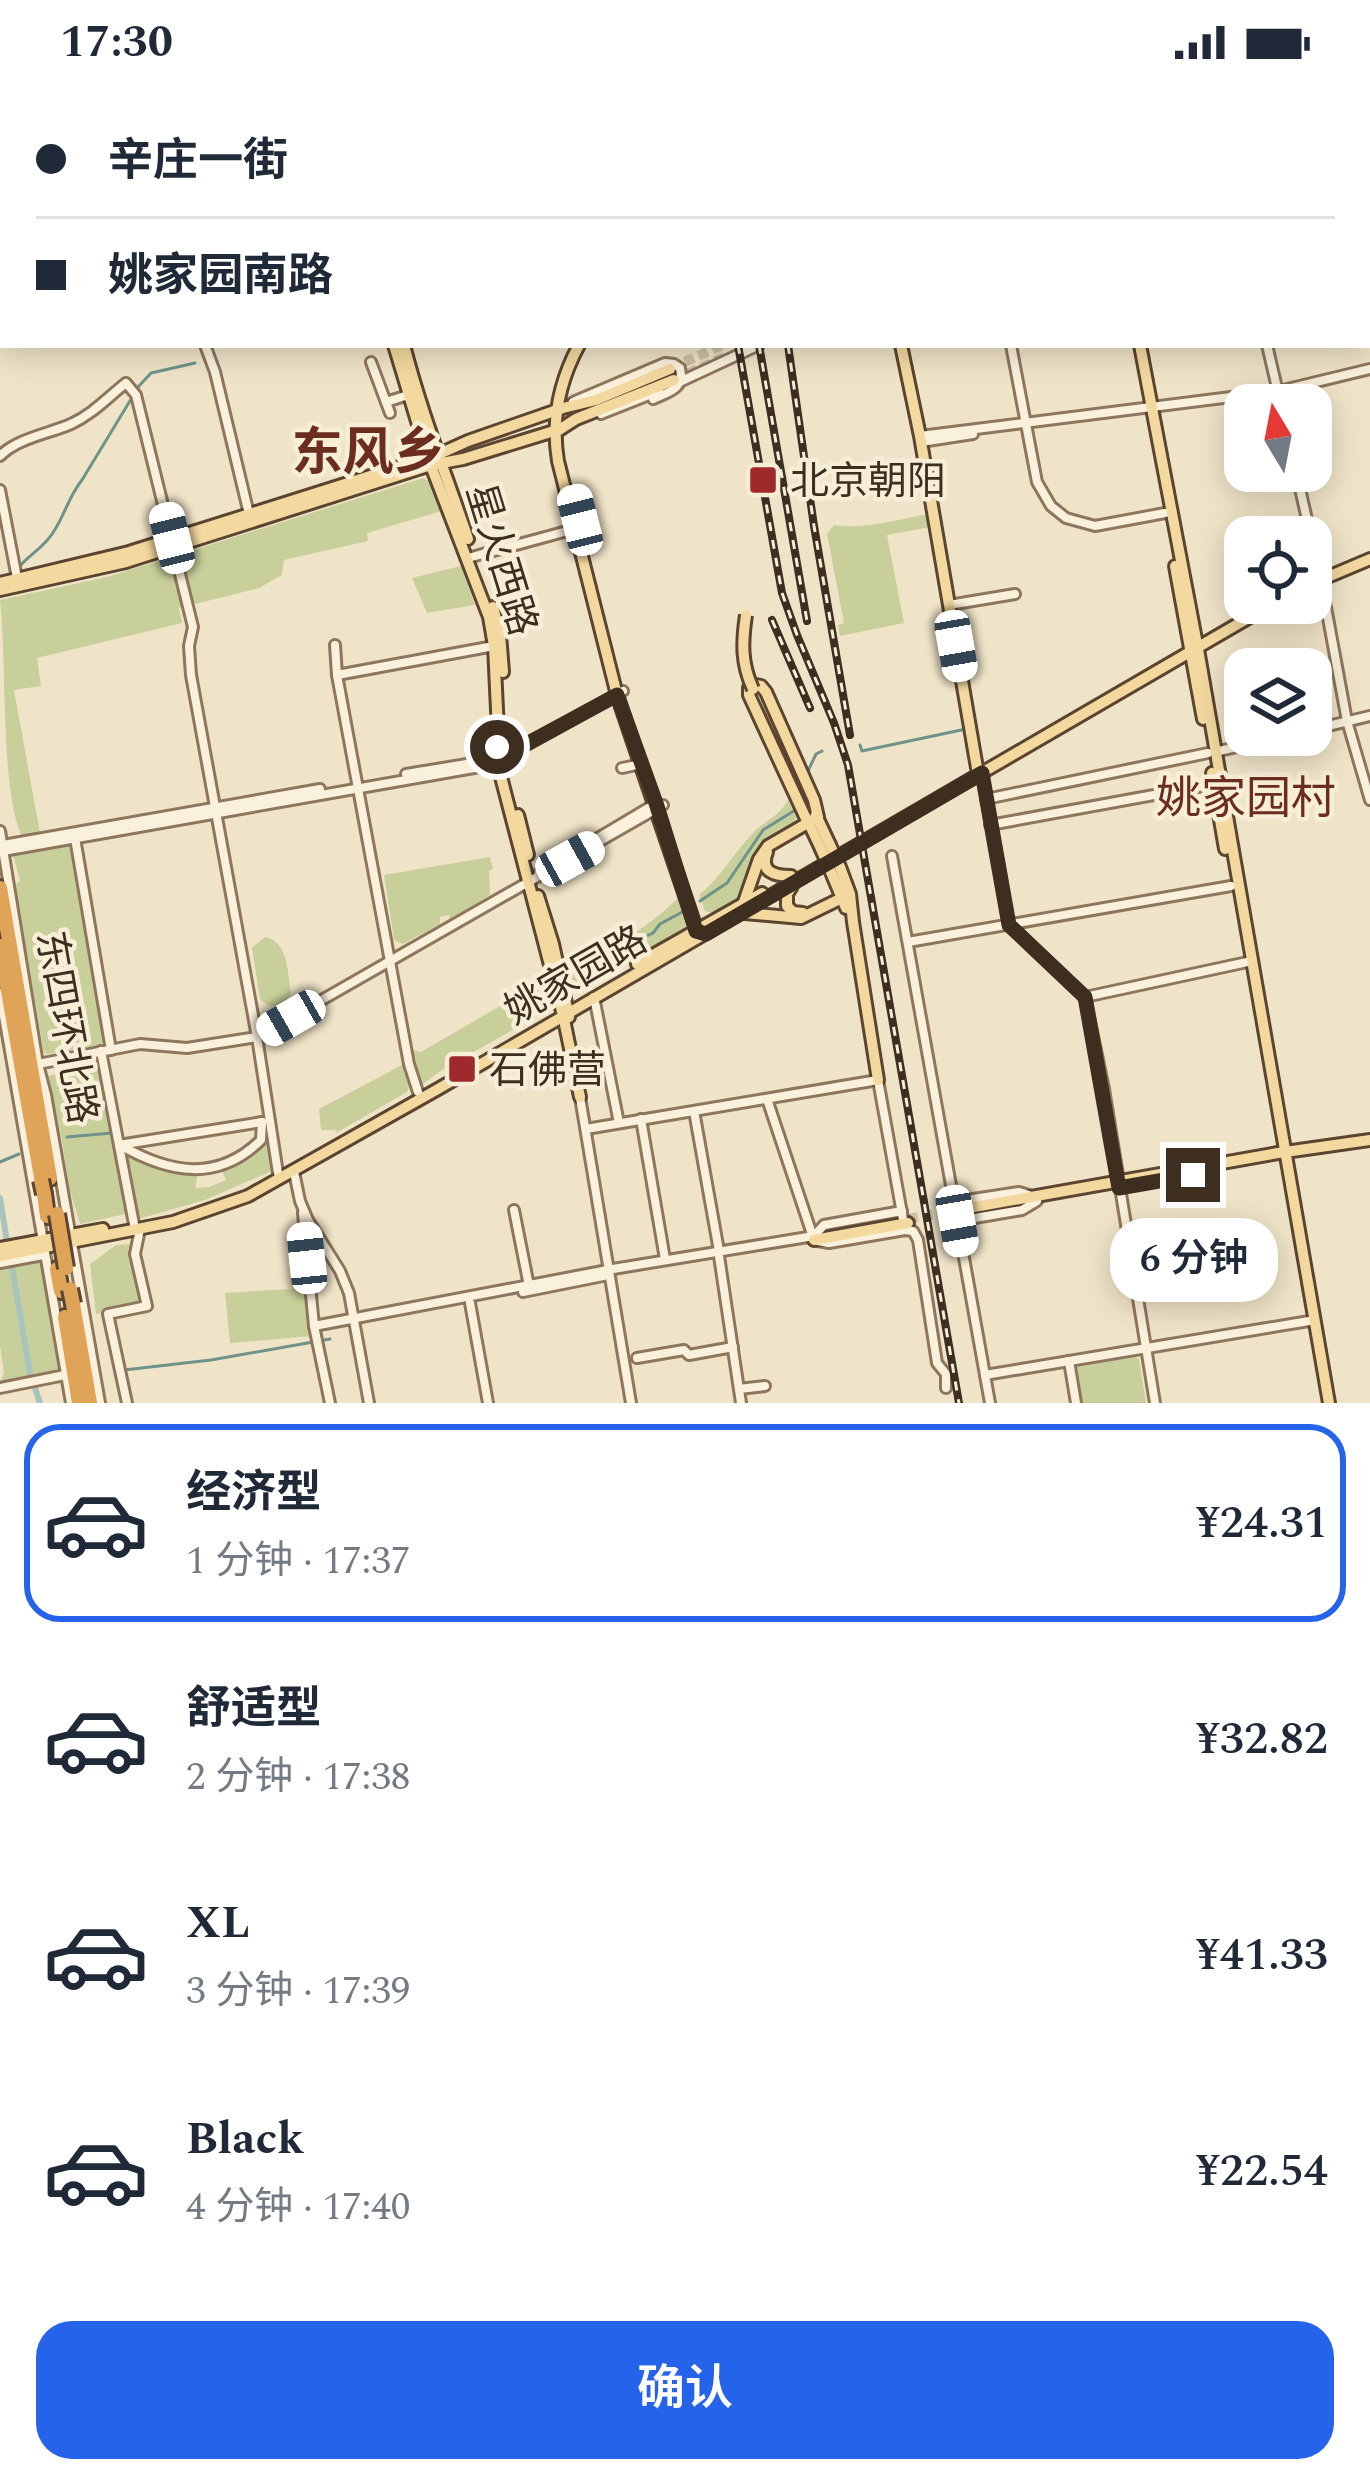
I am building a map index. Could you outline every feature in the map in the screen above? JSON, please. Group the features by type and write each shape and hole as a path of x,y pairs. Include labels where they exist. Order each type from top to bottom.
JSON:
{"highway":[{"name":"东四环北路","path":"0,888 4,957 53,1219"},
{"path":"4,957 16,922"},
{"name":"东四环北路","path":"4,957 19,997 47,1186"},
{"path":"19,997 34,1039"},
{"path":"53,1219 53,1258 67,1297 85,1402"},
{"path":"85,1402 92,1355"},
{"path":"64,1368 85,1402"}],"main road":[{"name":"星火西路","path":"395,348 489,617 502,758 565,1010 580,1097"},
{"name":"星火西路","path":"405,348 434,460"},
{"path":"581,348 561,402 558,461 641,764 660,804"},
{"path":"904,348 980,769"},
{"path":"1138,348 1326,1403"},
{"path":"0,587 17,578 172,543 249,514 434,460 463,459 557,430 672,374 596,400 561,402 434,460 80,574 0,587"},
{"path":"1149,409 1165,516 1190,624"},
{"path":"1332,572 1370,556"},
{"name":"星火西路","path":"471,558 495,610 500,634 502,758"},
{"path":"748,617 744,666 814,822"},
{"name":"姚家园路","path":"1194,646 1230,624"},
{"name":"姚家园路","path":"0,1257 20,1252 53,1258 72,1239 173,1222 217,1208 296,1171 565,1010 1235,624"},
{"path":"814,822 814,800 766,692 761,686 749,688 846,894 878,1080"},
{"path":"620,693 701,931"},
{"path":"1212,752 1248,962"},
{"path":"814,822 776,844 766,854 765,866 773,875 793,878 786,899 793,912 812,910 846,894"},
{"path":"814,822 772,842 763,852 742,909 801,918 846,894"},
{"name":"姚家园路","path":"137,1227 190,1211 278,1173 594,997 701,931"},
{"path":"951,1213 1370,1142"},
{"path":"814,1238 906,1221"}],"street":[{"path":"206,348 249,514"},
{"path":"557,430 631,404 752,348"},
{"path":"1013,348 1037,482 1051,506 1066,518 1095,526 1165,516"},
{"path":"1268,348 1277,384"},
{"path":"371,362 388,407 408,394"},
{"path":"561,402 664,364 680,368 682,380 677,388 613,416"},
{"path":"1325,384 1370,371"},
{"path":"0,456 8,447 84,417 126,383 136,395 193,627 188,646 190,674 278,1173"},
{"path":"922,439 1224,402"},
{"path":"0,490 17,578"},
{"path":"471,558 579,528"},
{"path":"951,605 1015,594"},
{"path":"1326,624 1370,800"},
{"path":"335,645 409,1064 418,1092"},
{"path":"337,675 494,646"},
{"path":"3,848 491,765 620,693"},
{"path":"1332,725 1370,716"},
{"path":"986,799 1224,749"},
{"path":"622,768 641,764"},
{"path":"980,769 1009,925 1085,997 1155,1403"},
{"path":"990,825 1214,784"},
{"path":"38,1064 150,1043 194,1048 257,1037 660,804"},
{"path":"3,848 216,810"},
{"name":"东四环北路","path":"0,830 38,1064 47,1186"},
{"path":"75,838 119,1145 137,1227 135,1254 147,1306 108,1314 127,1403"},
{"path":"892,856 951,1213 990,1403"},
{"path":"908,942 1232,886"},
{"path":"1085,997 1248,962"},
{"name":"东四环北路","path":"0,993 47,1186"},
{"path":"594,997 619,1123"},
{"path":"586,1129 878,1080 906,1221 918,1240 937,1363 946,1374 946,1388"},
{"path":"580,1097 634,1403"},
{"path":"354,1323 529,1286 814,1238 767,1099"},
{"path":"694,1111 741,1403"},
{"path":"641,1119 665,1260"},
{"path":"119,1145 266,1121"},
{"path":"119,1145 151,1163 187,1170 220,1167 248,1153 261,1140 266,1121"},
{"path":"296,1171 314,1326 330,1403"},
{"path":"303,1208 344,1281 368,1403"},
{"path":"514,1210 529,1286"},
{"name":"东四环北路","path":"53,1219 72,1239 53,1258"},
{"name":"东四环北路","path":"53,1219 53,1258"},
{"path":"314,1326 470,1303 665,1260 719,1253"},
{"path":"67,1297 92,1355"},
{"path":"0,1388 44,1379 64,1368 67,1297"},
{"path":"470,1303 488,1403"},
{"path":"985,1375 1313,1321"},
{"path":"637,1358 733,1347"},
{"path":"1069,1360 1076,1403"},
{"path":"740,1389 765,1386"}],"green space":[{"path":"423,478 431,483 442,511 367,533 368,541 284,560 282,575 259,588 179,608 182,623 37,658 41,686 14,690 40,833 22,836 7,757 0,600 107,577"},
{"path":"928,514 931,527 887,535 904,623 840,636 838,625 844,623 827,534 834,525 869,525"},
{"path":"461,566 475,605 427,613 412,578"},
{"path":"788,800 796,817 794,824 772,835 759,849 738,898 713,913 705,911 699,895"},
{"path":"69,844 103,1040 101,1045 47,1054 13,854"},
{"path":"490,857 490,895 450,919 449,915 440,917 440,924 403,944 394,940 384,875"},
{"path":"678,898 685,929 577,994 572,990 569,974"},
{"path":"265,937 279,945 286,959 291,993 284,1004 270,1006 260,999 252,948"},
{"path":"543,974 550,1009 421,1082 413,1050 421,1052 531,988"},
{"path":"98,1058 130,1213 80,1224 48,1076 65,1072 63,1066"},
{"path":"402,1065 407,1092 336,1133 321,1130 319,1109"},
{"path":"267,1123 274,1170 205,1200 138,1219 122,1150 148,1166 198,1173 195,1188 209,1187 226,1180 221,1169 265,1140"},
{"path":"134,1244 143,1304 96,1314 90,1264 116,1245"},
{"path":"41,1260 60,1370 0,1383 4,1373 0,1268"},
{"path":"306,1288 312,1336 230,1343 225,1293"},
{"path":"1135,1357 1146,1403 1081,1403 1075,1367"}],"waterway":[{"path":"20,566 58,525 139,386 151,373 195,363"},
{"path":"860,745 862,751 966,729"},
{"path":"808,771 822,751"},
{"path":"700,901 727,883 763,830 797,809"},
{"path":"608,954 653,933 684,911"},
{"path":"67,1137 112,1133"},
{"path":"0,1162 19,1154"},
{"path":"0,1198 8,1248"},
{"path":"11,1261 30,1373 40,1403"},
{"path":"124,1370 330,1339"}],"tunnel":[{"path":"671,368 716,348"},
{"path":"674,380 726,356"},
{"path":"908,1219 946,1212"}],"railway":[{"path":"739,348 782,593 848,765 959,1403"},
{"path":"760,348 807,621"},
{"path":"788,348 850,735"},
{"path":"772,620 810,708"}],"place":[{"name":"北京朝阳","path":"763,480"},
{"name":"石佛营","path":"462,1069"}],"district":[{"name":"东风乡","path":"368,451"},
{"name":"姚家园村","path":"1246,797"}],"route":[{"path":"497,747 499,759 617,695 696,931 706,934 982,773 1009,925 1085,997 1119,1188 1193,1175"}]}
